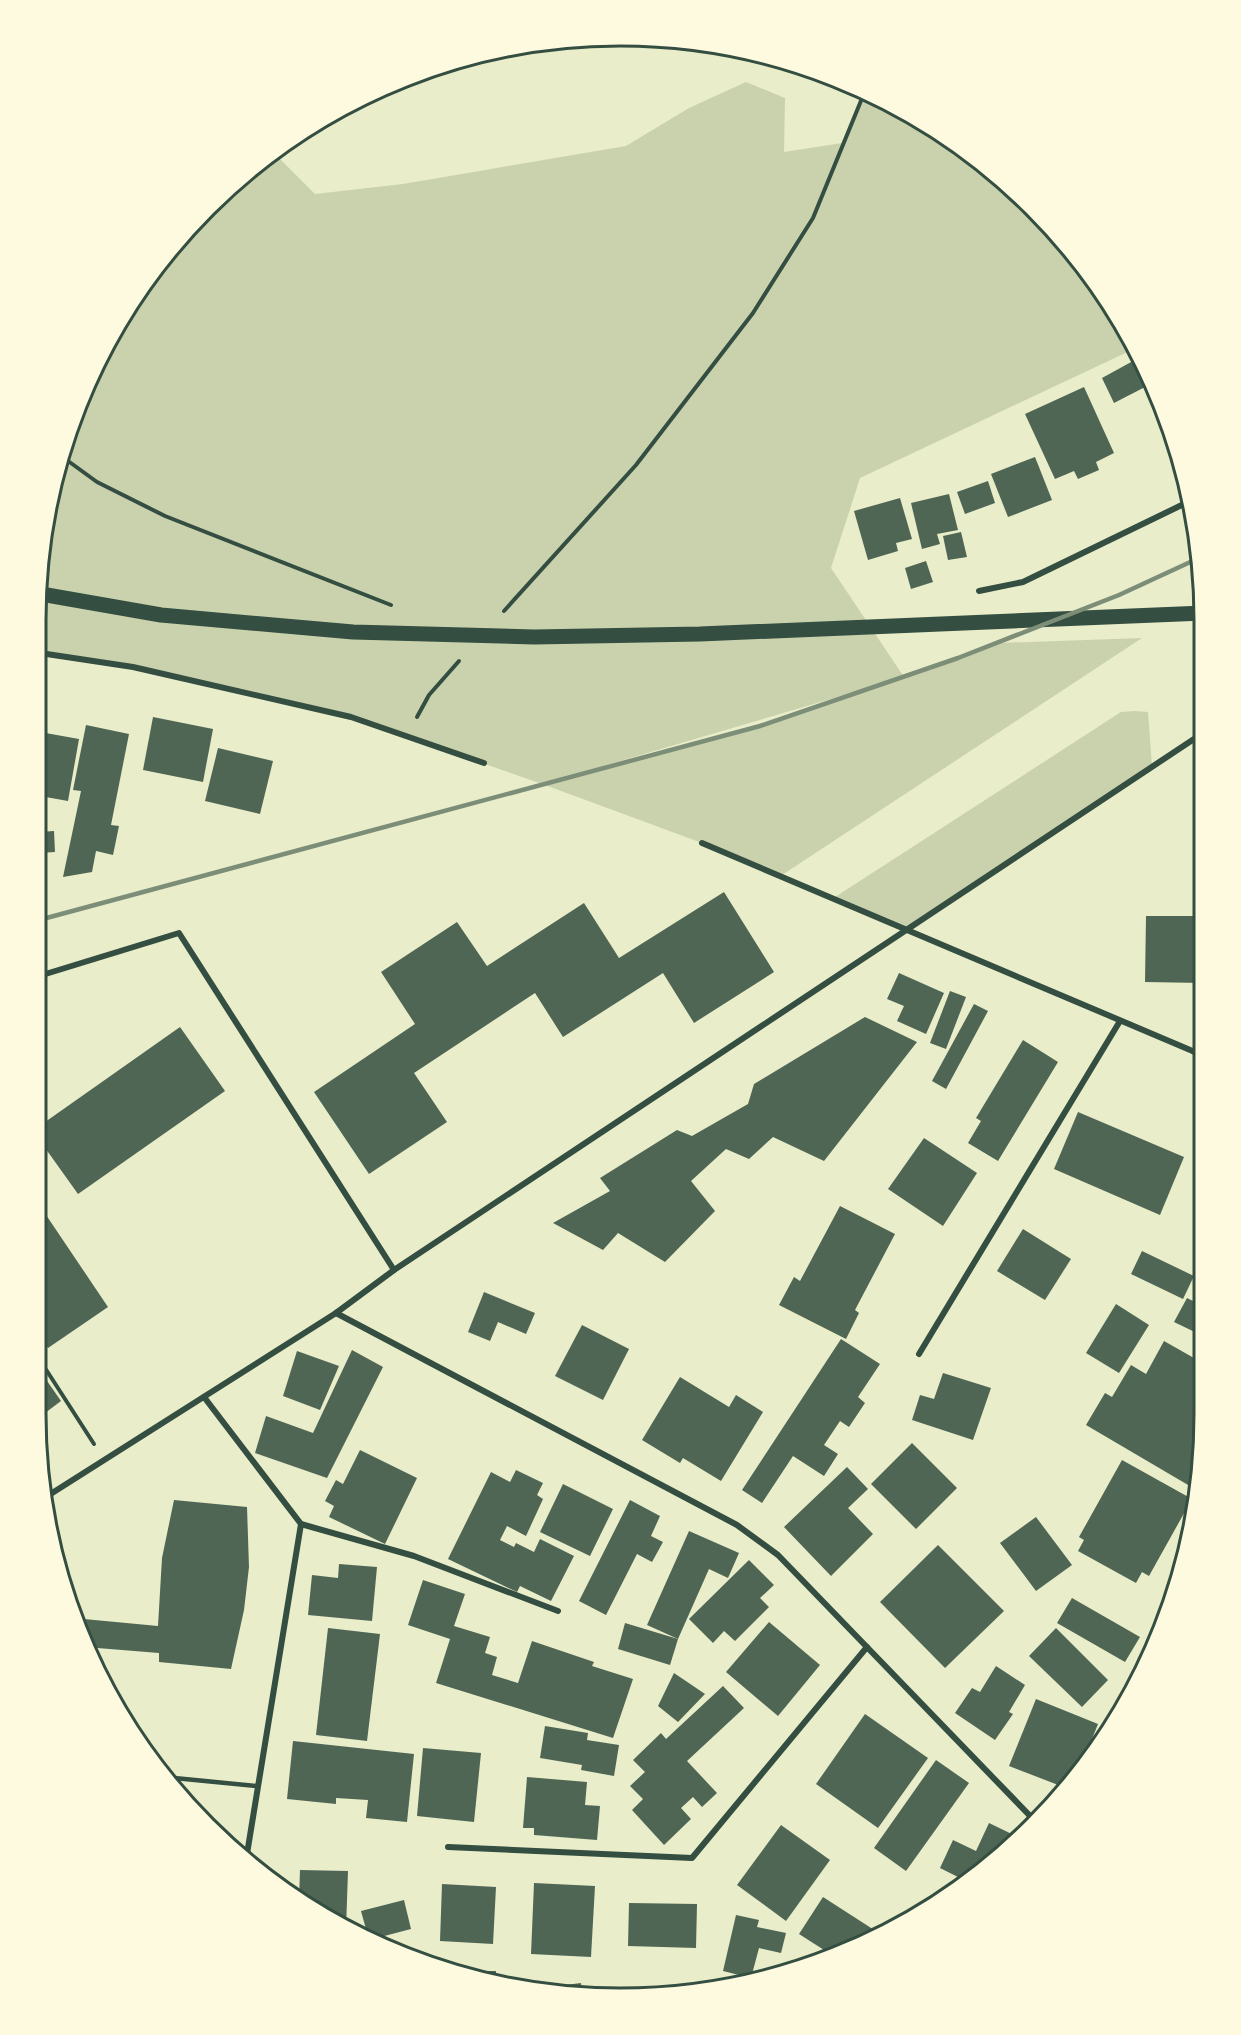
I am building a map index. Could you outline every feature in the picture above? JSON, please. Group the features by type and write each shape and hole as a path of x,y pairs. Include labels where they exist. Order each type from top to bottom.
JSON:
{"main road":[{"path":"47,595 161,615 353,633 534,637 700,634 1194,613"}],"street":[{"path":"979,591 1023,582 1182,505"},
{"path":"46,654 133,667 351,717 484,763"},
{"path":"52,1493 336,1313 394,1270 904,929 1194,739"},
{"path":"702,843 1193,1052"},
{"path":"46,974 179,933 394,1270"},
{"path":"919,1354 1120,1021"},
{"path":"336,1313 737,1525 778,1555 1030,1816"},
{"path":"204,1397 301,1524 414,1556 558,1611"},
{"path":"247,1850 301,1524"},
{"path":"448,1846 692,1858 867,1647"}],"lane":[{"path":"178,1779 257,1786"}],"path":[{"path":"500,615 636,465 753,313 813,218 861,100"},
{"path":"69,462 97,482 165,516 392,606"},
{"path":"409,737 414,722 429,695 466,653"},
{"path":"46,1369 105,1459"}],"green space":[{"path":"746,82 785,98 784,152 842,143 861,100 908,123 970,165 999,189 1052,242 1098,302 1127,352 860,478 831,568 904,677 999,643 1142,638 779,877 702,843 545,785 760,726 885,683 542,784 351,717 133,667 46,654 51,546 66,472 90,401 123,333 165,271 189,242 242,189 280,159 315,194 403,184 626,146 689,108"},
{"path":"1121,712 1148,712 1152,766 904,929 832,899"}],"building":[{"path":"1132,361 1145,387 1114,403 1102,378"},
{"path":"1084,387 1114,453 1096,462 1099,470 1078,479 1074,471 1055,479 1025,414"},
{"path":"1035,457 1052,500 1008,517 991,474"},
{"path":"988,481 995,503 965,514 957,492"},
{"path":"949,494 958,530 937,534 940,544 922,549 911,503"},
{"path":"900,498 912,539 896,543 898,551 868,560 854,511"},
{"path":"961,532 967,557 948,560 943,536"},
{"path":"926,561 933,582 911,589 905,568"},
{"path":"153,717 213,729 203,782 143,770"},
{"path":"86,725 129,734 111,825 119,826 113,855 96,851 92,872 63,877 81,791 73,790"},
{"path":"46,733 79,739 68,801 46,797"},
{"path":"218,748 273,761 260,814 205,801"},
{"path":"54,831 55,852 46,853 46,832"},
{"path":"724,892 774,972 694,1023 663,973 563,1037 535,993 414,1073 447,1122 369,1174 314,1092 415,1024 381,972 457,922 487,966 584,903 619,958"},
{"path":"1146,916 1194,916 1194,983 1145,982"},
{"path":"899,973 944,993 926,1034 897,1021 904,1006 887,999"},
{"path":"950,991 966,997 946,1049 930,1043"},
{"path":"974,1004 988,1011 946,1089 932,1081"},
{"path":"865,1017 917,1042 824,1161 773,1137 749,1159 726,1149 691,1181 715,1211 665,1262 618,1233 603,1250 553,1223 610,1191 600,1178 677,1130 692,1136 748,1104 754,1084"},
{"path":"180,1027 225,1091 78,1194 46,1149 46,1121"},
{"path":"1023,1040 1058,1062 998,1161 968,1143 981,1121 976,1118"},
{"path":"1078,1112 1184,1157 1160,1215 1054,1169"},
{"path":"924,1138 977,1173 943,1226 888,1189"},
{"path":"840,1206 895,1234 855,1310 859,1313 846,1339 779,1305 794,1277 800,1281"},
{"path":"46,1215 108,1307 48,1348 46,1345"},
{"path":"1023,1229 1071,1259 1045,1300 997,1271"},
{"path":"1142,1251 1194,1276 1183,1299 1131,1274"},
{"path":"484,1292 535,1313 526,1334 498,1322 490,1341 468,1332"},
{"path":"1187,1298 1194,1302 1194,1332 1174,1322"},
{"path":"1116,1304 1149,1325 1119,1373 1086,1353"},
{"path":"582,1325 629,1349 603,1400 555,1376"},
{"path":"841,1339 880,1364 858,1397 865,1403 849,1427 840,1421 824,1445 838,1454 824,1476 793,1456 762,1503 742,1490"},
{"path":"1164,1341 1194,1358 1190,1486 1086,1425 1105,1393 1112,1397 1131,1365 1146,1374"},
{"path":"352,1350 383,1367 327,1478 255,1453 266,1416 313,1433"},
{"path":"297,1351 339,1366 320,1410 283,1396"},
{"path":"943,1373 991,1388 973,1440 912,1420 920,1395 934,1399"},
{"path":"680,1377 729,1407 736,1395 763,1412 721,1481 683,1458 680,1463 642,1440"},
{"path":"46,1379 61,1401 46,1412"},
{"path":"912,1443 957,1488 916,1529 871,1484"},
{"path":"360,1450 417,1478 385,1544 329,1517 334,1506 325,1501 336,1480 343,1484"},
{"path":"1122,1460 1188,1497 1186,1510 1149,1576 1142,1572 1136,1583 1078,1551 1084,1540 1079,1537"},
{"path":"847,1467 868,1489 848,1508 873,1534 831,1576 784,1527"},
{"path":"516,1470 543,1483 537,1495 543,1499 526,1536 507,1526 500,1540 514,1547 516,1543 534,1552 540,1539 574,1556 551,1601 520,1586 517,1592 448,1559 491,1472 510,1482"},
{"path":"563,1484 613,1509 590,1556 540,1532"},
{"path":"174,1500 247,1507 249,1567 244,1610 231,1669 159,1662 159,1653 97,1648 84,1619 158,1626 162,1558"},
{"path":"630,1500 660,1516 651,1536 663,1542 652,1562 637,1554 606,1615 579,1601"},
{"path":"1036,1517 1072,1565 1036,1591 1000,1543"},
{"path":"689,1531 739,1553 728,1578 709,1569 678,1639 647,1625"},
{"path":"938,1545 1004,1611 945,1668 880,1602"},
{"path":"749,1560 774,1585 760,1598 769,1607 735,1641 724,1631 713,1643 689,1619"},
{"path":"339,1564 377,1567 372,1621 308,1615 312,1575 338,1578"},
{"path":"423,1580 465,1594 454,1626 490,1637 485,1653 497,1657 492,1675 518,1683 532,1641 594,1662 592,1666 633,1679 613,1738 436,1683 450,1639 408,1625"},
{"path":"1072,1598 1140,1637 1125,1662 1057,1623"},
{"path":"769,1622 820,1665 778,1716 726,1672"},
{"path":"625,1623 678,1639 670,1665 618,1649"},
{"path":"328,1628 380,1634 367,1741 316,1735"},
{"path":"1056,1628 1108,1680 1082,1707 1029,1656"},
{"path":"996,1666 1025,1685 1009,1712 1013,1714 995,1740 955,1713 972,1688 980,1692"},
{"path":"674,1673 705,1694 678,1722 658,1706"},
{"path":"723,1686 744,1708 687,1761 717,1793 702,1807 693,1797 681,1808 691,1819 664,1845 632,1810 643,1799 630,1786 645,1772 633,1760 661,1733 666,1739"},
{"path":"1036,1699 1098,1724 1090,1745 1059,1785 1009,1766"},
{"path":"865,1714 928,1758 878,1828 816,1784"},
{"path":"545,1726 588,1733 587,1740 619,1745 614,1776 581,1770 582,1765 540,1758"},
{"path":"293,1741 414,1754 407,1822 366,1818 368,1800 336,1798 336,1804 287,1799"},
{"path":"423,1748 481,1753 474,1822 417,1816"},
{"path":"936,1760 969,1783 906,1871 874,1848"},
{"path":"527,1777 587,1782 585,1805 600,1806 597,1840 534,1835 534,1828 523,1828"},
{"path":"989,1823 1012,1834 959,1878 940,1868 953,1840 976,1851"},
{"path":"781,1825 830,1860 786,1921 737,1885"},
{"path":"300,1870 348,1871 346,1919 333,1912 299,1890"},
{"path":"534,1883 595,1886 591,1957 531,1954"},
{"path":"442,1884 496,1887 493,1944 440,1941"},
{"path":"823,1897 873,1929 825,1951 799,1934"},
{"path":"404,1900 411,1929 383,1936 366,1928 361,1911"},
{"path":"629,1903 697,1904 696,1948 628,1946"},
{"path":"736,1915 759,1920 757,1927 786,1933 781,1953 759,1948 752,1973 740,1975 723,1971"},
{"path":"481,1971 496,1971 496,1974"},
{"path":"581,1983 581,1987 563,1985"}],"railway":[{"path":"46,918 760,726 958,658 1119,595 1191,562"}]}
